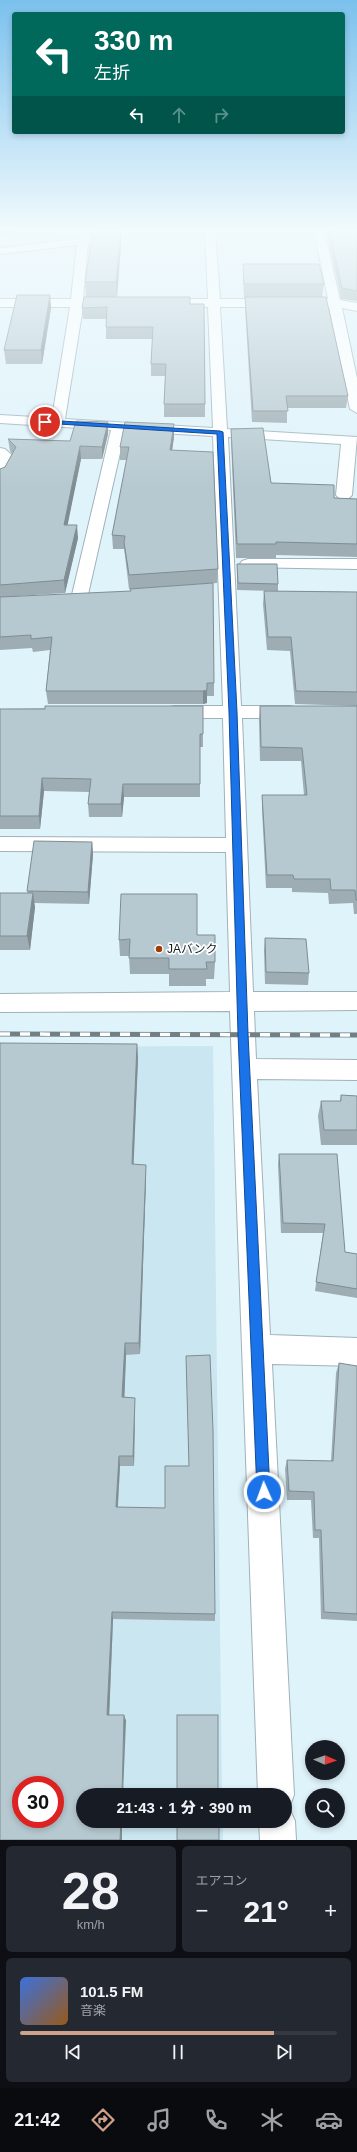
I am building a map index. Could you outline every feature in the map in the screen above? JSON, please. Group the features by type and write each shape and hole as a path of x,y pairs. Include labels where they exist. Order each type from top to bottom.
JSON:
{"street":[{"path":"58,422 75,316"},
{"path":"213,316 227,564 220,589 233,712 242,1001 276,1788"},
{"path":"339,316 357,409"},
{"path":"0,476 9,459 2,443 4,420 58,422 353,441 344,495"},
{"path":"79,599 119,426"},
{"path":"227,564 357,564"},
{"path":"155,712 310,712"},
{"path":"0,844 237,845"},
{"path":"0,1003 357,1001"},
{"path":"245,1069 357,1070"},
{"path":"258,1349 357,1352"},
{"path":"277,1828 278,1840"}],"shaded area":[{"path":"213,1046 222,1788 76,1788 76,1828 223,1828 223,1840 0,1840 0,1047"}],"building":[{"path":"12,316 47,316 41,350 4,350"},
{"path":"107,316 204,316 205,404 164,404 166,364 151,364 153,327 106,327"},
{"path":"246,316 330,316 348,396 286,396 288,411 253,411"},
{"path":"76,421 108,422 102,447 80,446 64,525 77,525 64,580 0,585 0,469 5,467 16,447 8,439 70,441"},
{"path":"125,422 174,424 170,450 213,452 218,569 129,575 124,542 125,536 112,535 129,447 120,447"},
{"path":"263,428 271,483 334,485 334,498 357,499 357,544 276,542 276,544 237,544 231,429"},
{"path":"237,564 277,564 278,584 238,583"},
{"path":"213,583 214,683 207,683 207,690 46,691 52,637 31,639 31,635 0,637 0,597 131,591 130,589"},
{"path":"264,591 357,592 357,692 296,691 291,637 268,637"},
{"path":"45,706 203,706 203,734 200,734 200,784 123,784 121,804 88,804 91,779 42,778 39,816 0,816 0,709 45,709"},
{"path":"260,706 357,706 357,900 355,890 331,890 330,879 294,879 293,875 267,875 262,795 307,795 302,748 261,747"},
{"path":"34,841 92,842 88,892 27,891"},
{"path":"0,893 33,893 27,936 0,936"},
{"name":"JAバンク","path":"121,894 197,894 197,935 215,935 215,962 206,962 207,969 169,969 169,958 129,958 130,939 119,940"},
{"path":"265,938 306,939 309,973 266,972"},
{"path":"0,1043 137,1044 132,1164 146,1165 139,1343 125,1343 122,1397 135,1398 133,1456 119,1456 116,1507 165,1508 165,1466 189,1466 186,1356 210,1355 213,1430 215,1614 112,1612 107,1715 124,1715 122,1788 76,1788 76,1828 121,1828 120,1840 0,1840"},
{"path":"341,1095 357,1096 357,1130 324,1130 321,1101 341,1101"},
{"path":"279,1154 337,1154 345,1252 357,1254 357,1289 316,1282 325,1224 283,1223"},
{"path":"339,1363 357,1366 357,1614 324,1612 321,1530 315,1530 314,1492 289,1491 287,1460 333,1461"},
{"path":"177,1715 218,1715 218,1788 177,1788"},
{"path":"177,1828 219,1828 219,1840 177,1840"}],"railway":[{"path":"0,1034 357,1035"}],"place":[{"name":"JAバンク","path":"159,949"}],"route":[{"path":"45,422 220,432 233,712 243,1034 264,1492"}]}
